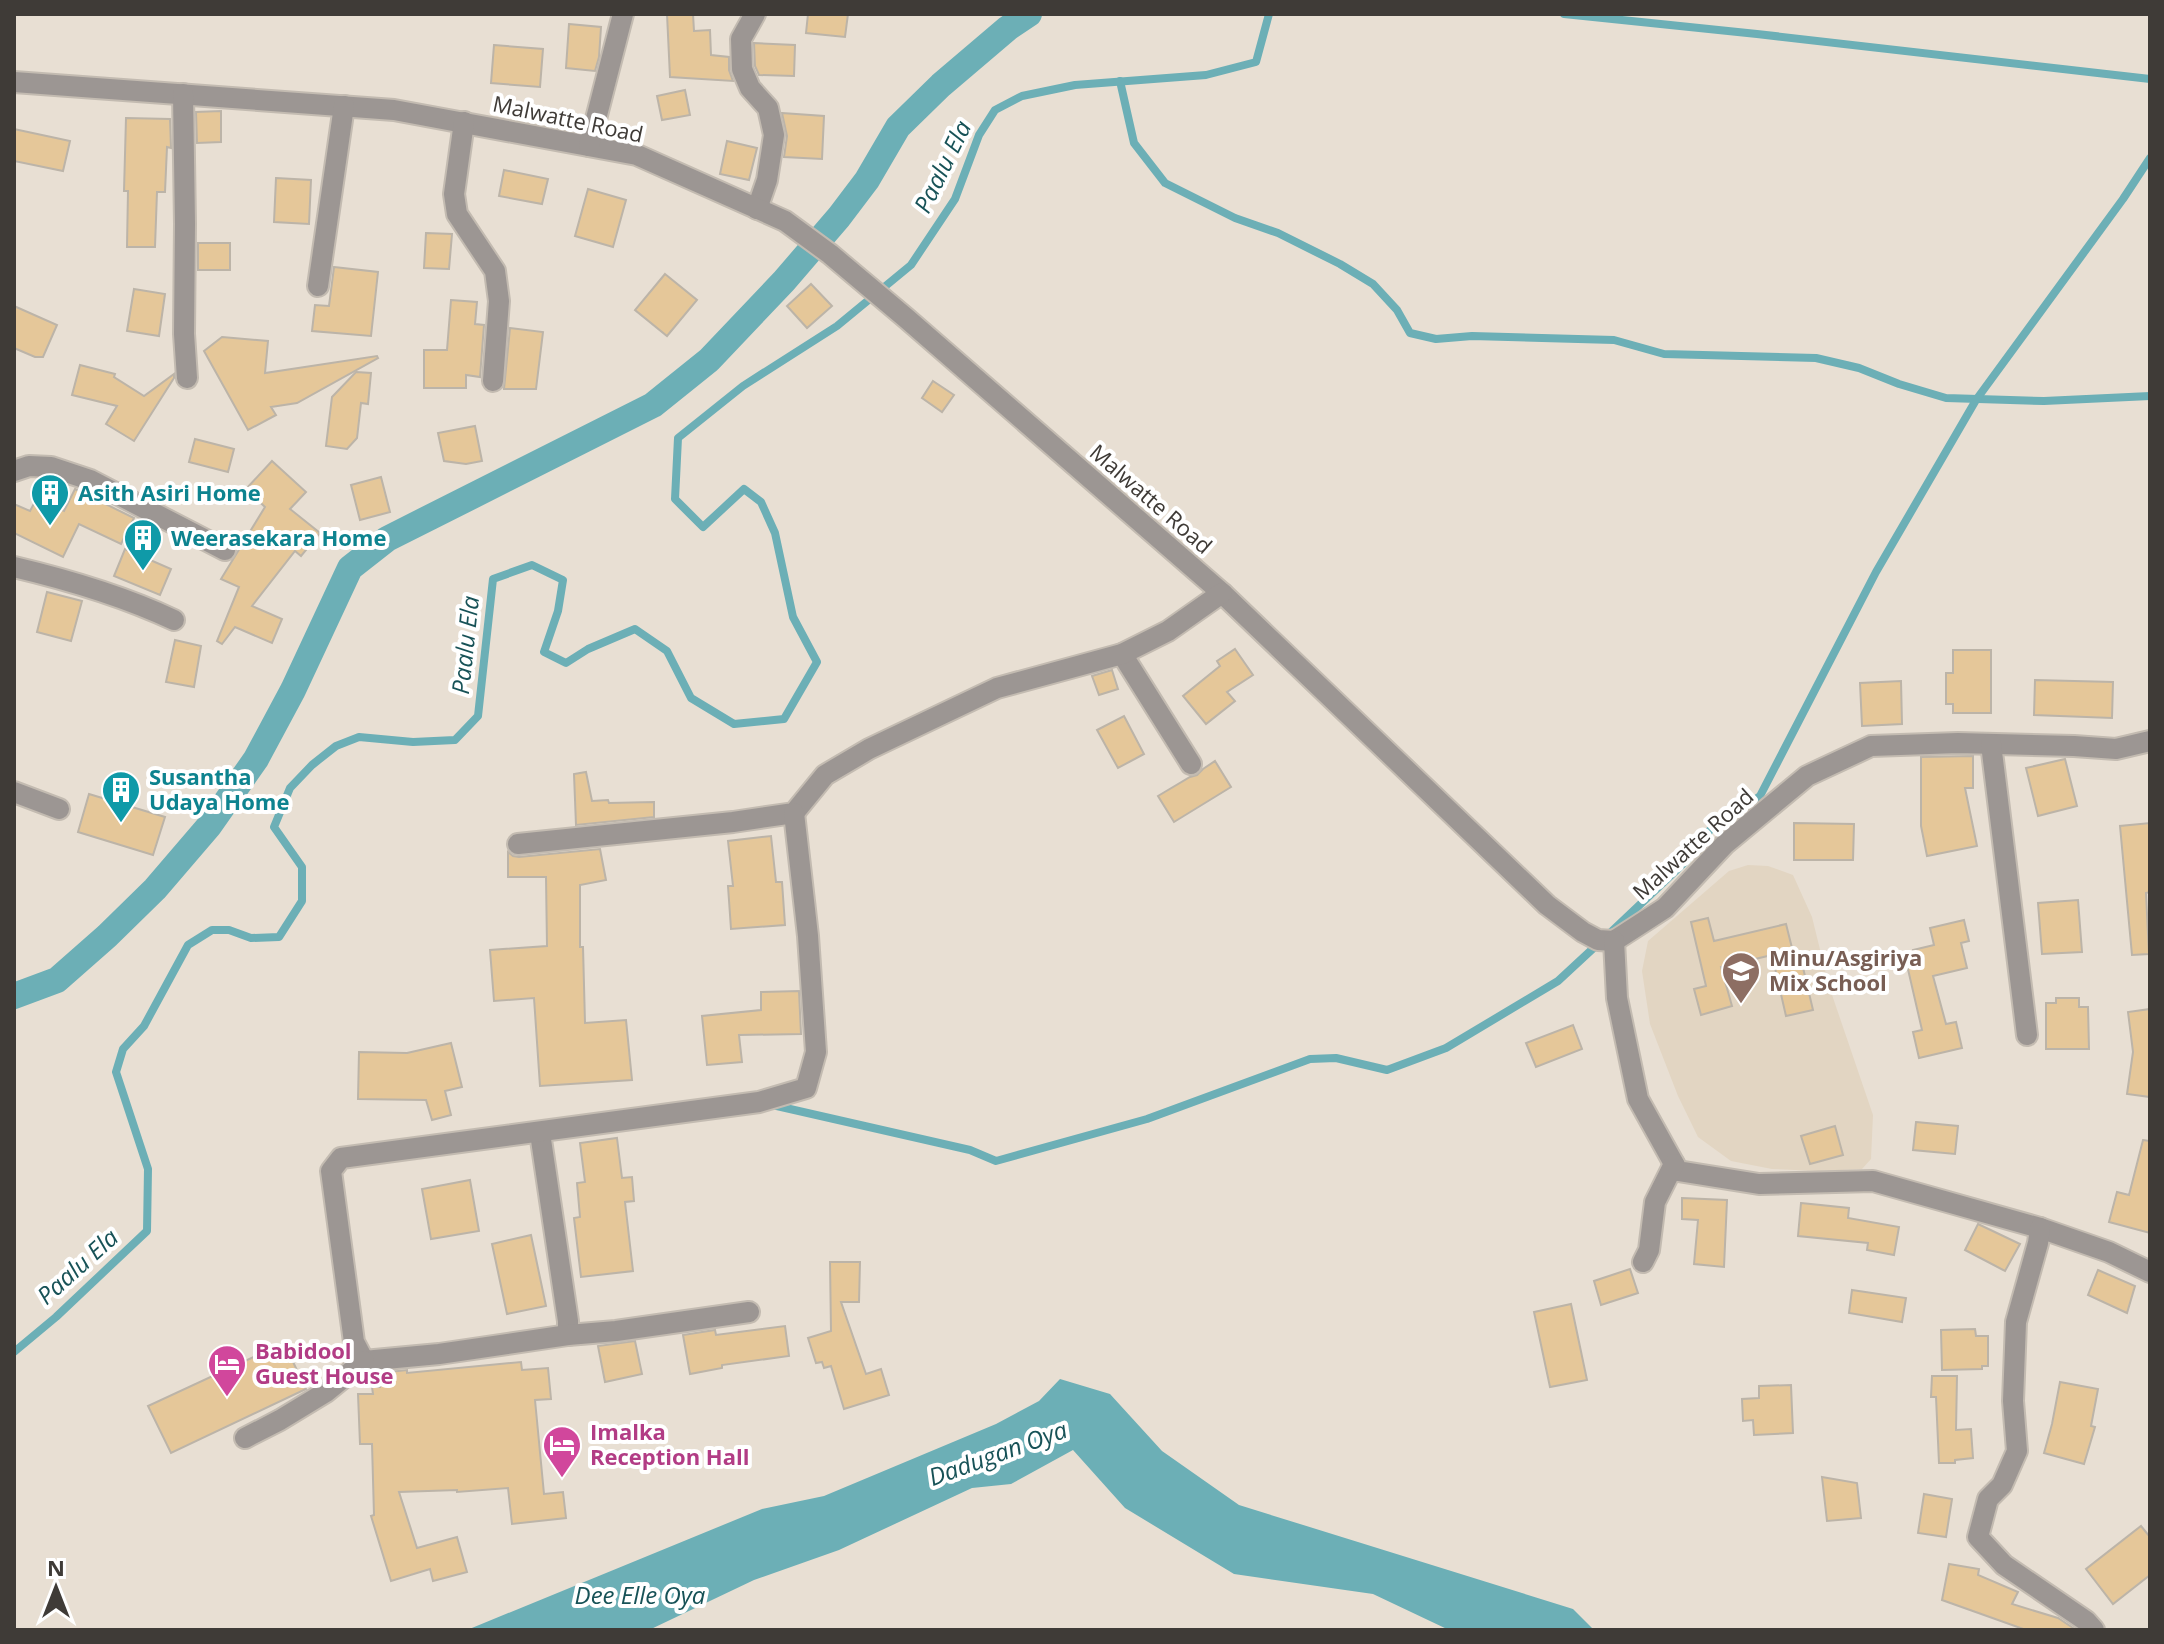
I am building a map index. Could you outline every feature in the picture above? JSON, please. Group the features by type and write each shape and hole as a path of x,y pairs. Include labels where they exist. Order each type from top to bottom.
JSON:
{"street":[{"path":"589,146 623,14"},
{"path":"755,14 741,39 742,69 750,88 768,108 774,135 767,180 757,209"},
{"name":"Malwatte Road","path":"14,82 394,110 464,122 637,155 785,221 830,254 1222,593 1547,905 1598,940 1614,941 1665,908 1725,844 1807,776 1871,746 1991,744 2116,749 2150,741"},
{"path":"183,94 187,378"},
{"path":"318,286 344,106"},
{"path":"464,122 454,194 457,214 495,271 499,301 493,381"},
{"path":"14,471 29,466 51,467 90,480 225,550"},
{"path":"14,567 98,589 174,620"},
{"path":"518,844 794,813 825,775 869,749 997,688 1122,654 1168,631 1222,593"},
{"path":"1122,654 1191,764"},
{"path":"1991,744 2027,1035"},
{"path":"14,792 59,809"},
{"path":"364,1361 354,1342 331,1171 341,1158 759,1102 806,1088 816,1052 808,936 794,813"},
{"path":"1614,941 1617,998 1638,1099 1678,1171 1759,1184 1873,1181 2040,1228 2109,1252 2150,1272"},
{"path":"540,1133 568,1335"},
{"path":"1643,1262 1649,1250 1655,1202 1674,1164"},
{"path":"2040,1228 2016,1322 2013,1401 2017,1451 2002,1485 1988,1499 1978,1537 2004,1565 2086,1621 2094,1630"},
{"path":"245,1438 326,1392 364,1361 439,1354 749,1312"}],"shaded area":[{"name":"Minu/Asgiriya Mix School","path":"1748,865 1768,866 1793,875 1812,917 1829,986 1873,1115 1871,1159 1862,1169 1772,1169 1731,1161 1698,1137 1650,1024 1642,971 1648,941 1729,871"}],"water":[{"name":"Dee Elle Oya","path":"1060,1379 1110,1394 1162,1451 1239,1505 1573,1609 1594,1630 1449,1630 1373,1594 1234,1574 1125,1508 1073,1450 1011,1484 972,1488 839,1550 754,1580 649,1630 467,1630 762,1509 824,1496 996,1424 1039,1401"}],"building":[{"path":"667,14 693,14 694,31 710,30 711,55 729,57 733,81 670,77"},
{"path":"808,14 848,14 845,37 806,33"},
{"path":"569,24 601,27 595,71 566,68"},
{"path":"754,43 795,45 794,76 759,75 755,66"},
{"path":"494,45 543,49 540,87 491,83"},
{"path":"685,90 690,115 662,120 657,96"},
{"path":"221,111 221,142 197,143 196,112"},
{"path":"782,113 824,116 822,159 784,157 787,136"},
{"path":"126,118 170,119 171,148 167,147 165,192 157,192 155,247 127,247 128,191 124,191"},
{"path":"14,129 70,141 63,171 14,161"},
{"path":"727,141 757,148 749,180 720,174"},
{"path":"504,170 548,179 542,204 499,196"},
{"path":"276,178 311,180 309,224 274,222"},
{"path":"588,189 626,200 613,247 575,236"},
{"path":"426,233 452,234 449,269 424,268"},
{"path":"198,243 230,243 230,270 198,270"},
{"path":"334,267 378,272 371,336 312,331 315,305 329,306"},
{"path":"665,274 697,300 667,336 635,310"},
{"path":"811,284 832,306 807,328 787,306"},
{"path":"134,289 165,294 159,336 127,331"},
{"path":"451,300 477,302 475,324 484,325 480,377 466,375 466,388 424,388 424,350 447,350"},
{"path":"14,306 57,325 43,357 14,348"},
{"path":"510,328 543,332 536,389 504,389"},
{"path":"222,337 268,341 265,373 378,358 297,403 271,407 276,415 248,430 204,351"},
{"path":"80,365 115,374 114,377 144,396 174,374 174,378 134,441 106,424 117,406 72,395"},
{"path":"356,372 371,373 368,404 361,403 357,438 347,449 326,446 332,397"},
{"path":"933,381 954,395 942,412 922,398"},
{"path":"475,426 482,461 466,464 444,461 438,433"},
{"path":"195,439 234,449 228,472 189,462"},
{"path":"272,461 306,492 290,509 320,533 301,556 295,551 252,606 282,619 272,643 235,627 222,644 217,641 239,587 221,579 265,507 246,489"},
{"path":"381,477 390,512 360,520 351,485"},
{"path":"75,489 134,518 121,544 79,524 63,557 14,533 14,504 30,511 37,498 64,511"},
{"name":"Weerasekara Home","path":"125,549 171,569 160,595 114,576"},
{"path":"47,592 82,601 71,641 37,632"},
{"path":"175,640 201,646 194,687 166,682"},
{"path":"1235,649 1253,675 1227,692 1235,701 1206,724 1183,696 1220,666 1217,661"},
{"path":"1953,650 1991,650 1991,713 1953,713 1953,704 1946,704 1946,673 1953,673"},
{"path":"1112,670 1118,689 1099,695 1092,676"},
{"path":"2035,680 2113,682 2112,718 2034,715"},
{"path":"1901,681 1902,724 1862,726 1860,683"},
{"path":"1124,716 1144,754 1118,768 1097,730"},
{"path":"1973,756 1973,788 1965,788 1977,846 1927,856 1921,826 1921,757"},
{"path":"2065,759 2077,806 2038,816 2026,768"},
{"path":"1215,761 1231,787 1174,822 1158,796 1197,775"},
{"path":"586,772 592,801 654,802 654,817 576,825 574,774"},
{"name":"Susantha Udaya Home","path":"89,794 165,817 153,855 78,832"},
{"path":"1794,823 1854,824 1853,860 1794,860"},
{"path":"2150,823 2150,892 2146,893 2149,954 2132,955 2120,826"},
{"path":"771,836 776,882 782,882 785,925 731,929 728,886 733,886 728,841"},
{"path":"600,849 606,880 580,885 585,1023 626,1020 632,1080 540,1086 534,998 494,1001 490,950 547,946 546,877 508,877 508,852 519,857"},
{"path":"2078,900 2082,952 2042,954 2038,903"},
{"path":"1708,918 1714,941 1786,924 1794,956 1800,955 1813,1010 1786,1016 1772,955 1721,967 1732,1006 1701,1015 1694,989 1706,986 1691,922"},
{"path":"1964,920 1969,941 1961,943 1967,968 1933,976 1946,1024 1956,1022 1962,1048 1919,1058 1913,1032 1922,1030 1907,965 1915,963 1913,950 1934,945 1930,928"},
{"path":"799,991 801,1034 739,1035 742,1062 707,1065 702,1016 761,1010 761,992"},
{"path":"2056,998 2079,998 2079,1007 2088,1007 2089,1049 2046,1049 2046,1003 2056,1003"},
{"path":"2150,1009 2150,1097 2127,1094 2133,1052 2128,1012"},
{"path":"1573,1025 1582,1049 1536,1067 1526,1043"},
{"path":"451,1043 462,1087 445,1091 451,1115 432,1120 426,1100 358,1099 359,1052 407,1053"},
{"path":"1916,1122 1958,1126 1955,1154 1913,1150"},
{"path":"1835,1126 1843,1155 1810,1164 1801,1136"},
{"path":"617,1138 622,1178 632,1177 634,1201 625,1202 633,1271 581,1277 574,1218 580,1217 577,1183 585,1182 580,1143"},
{"path":"2143,1140 2150,1141 2150,1233 2109,1222 2117,1192 2129,1195"},
{"path":"470,1180 479,1231 431,1239 422,1189"},
{"path":"1682,1198 1727,1200 1724,1267 1694,1264 1698,1220 1682,1219"},
{"path":"1801,1203 1849,1208 1848,1218 1899,1227 1894,1255 1867,1250 1868,1243 1798,1236"},
{"path":"1978,1224 2020,1244 2005,1271 1965,1250"},
{"path":"531,1235 546,1306 507,1314 492,1244"},
{"path":"830,1262 860,1262 859,1302 841,1302 866,1374 881,1369 889,1395 844,1409 831,1366 824,1368 822,1362 816,1363 808,1338 831,1331"},
{"path":"1630,1269 1638,1293 1601,1305 1594,1281"},
{"path":"2098,1270 2135,1286 2127,1313 2088,1295"},
{"path":"1852,1290 1906,1298 1902,1322 1849,1313"},
{"path":"1571,1304 1587,1380 1550,1387 1534,1312"},
{"path":"785,1326 789,1356 722,1365 722,1368 690,1374 683,1335 715,1330 716,1335"},
{"path":"1975,1329 1976,1336 1988,1336 1988,1366 1982,1366 1982,1369 1942,1370 1941,1330"},
{"path":"635,1341 642,1374 605,1382 598,1346"},
{"name":"Babidool Guest House","path":"284,1343 306,1389 171,1453 148,1406"},
{"path":"521,1362 522,1370 548,1368 551,1399 535,1400 544,1494 563,1492 566,1518 512,1524 508,1488 399,1492 417,1548 457,1537 467,1572 433,1581 430,1569 391,1581 371,1516 374,1515 372,1444 360,1444 358,1394 373,1394 372,1387 380,1387 380,1373"},
{"path":"1932,1376 1957,1376 1956,1430 1971,1429 1973,1458 1939,1463 1936,1397 1931,1397"},
{"path":"2060,1382 2098,1389 2091,1426 2095,1427 2084,1464 2044,1453"},
{"path":"1791,1385 1793,1433 1754,1435 1753,1420 1743,1421 1742,1399 1759,1398 1759,1386"},
{"path":"1822,1477 1857,1483 1861,1518 1827,1521"},
{"path":"1924,1494 1952,1499 1946,1537 1918,1533"},
{"path":"2141,1526 2150,1537 2150,1575 2113,1604 2086,1569"},
{"path":"1949,1564 1979,1569 1978,1575 2018,1592 2012,1604 2058,1618 2076,1630 2026,1630 1942,1600"}],"waterway":[{"path":"14,996 57,980 155,889 209,826 256,759 293,690 350,568 387,539 653,405 709,360 839,217 867,180 898,127 941,85 1029,14"},
{"name":"Paalu Ela","path":"14,1352 147,1231 148,1169 116,1072 123,1049 144,1026 188,945 212,930 229,930 251,938 279,937 302,901 302,867 274,827 290,788 336,746 359,737 413,742 455,740 478,716 493,579 532,565 563,580 558,611 544,652 566,663 588,649 635,629 667,651 691,698 734,724 784,719 817,662 793,617 775,533 761,502 744,489 703,527 675,499 678,438 743,386 837,326 911,265 955,199 979,135 995,110 1022,96 1075,85 1206,75 1256,62 1269,14"},
{"path":"1564,14 2150,79"},
{"path":"1120,81 1134,143 1165,183 1235,218 1278,233 1373,284 1397,310 1410,333 1436,339 1472,336 1614,340 1664,354 1816,358 1859,368 1946,398 2044,401 2150,396"},
{"path":"1609,934 1686,861 1710,830 1760,796 1876,572 1976,400 2150,158"},
{"path":"768,1104 970,1150 996,1161 1147,1119 1310,1059 1336,1058 1387,1070 1446,1048 1558,981 1599,943"}],"place":[{"name":"Asith Asiri Home","path":"50,527"},
{"name":"Weerasekara Home","path":"143,572"},
{"name":"Susantha Udaya Home","path":"121,824"},
{"name":"Minu/Asgiriya Mix School","path":"1741,1005"},
{"name":"Babidool Guest House","path":"227,1398"},
{"name":"Imalka Reception Hall","path":"562,1479"}],"water label":[{"name":"Dadugan Oya","path":"998,1454"}]}
